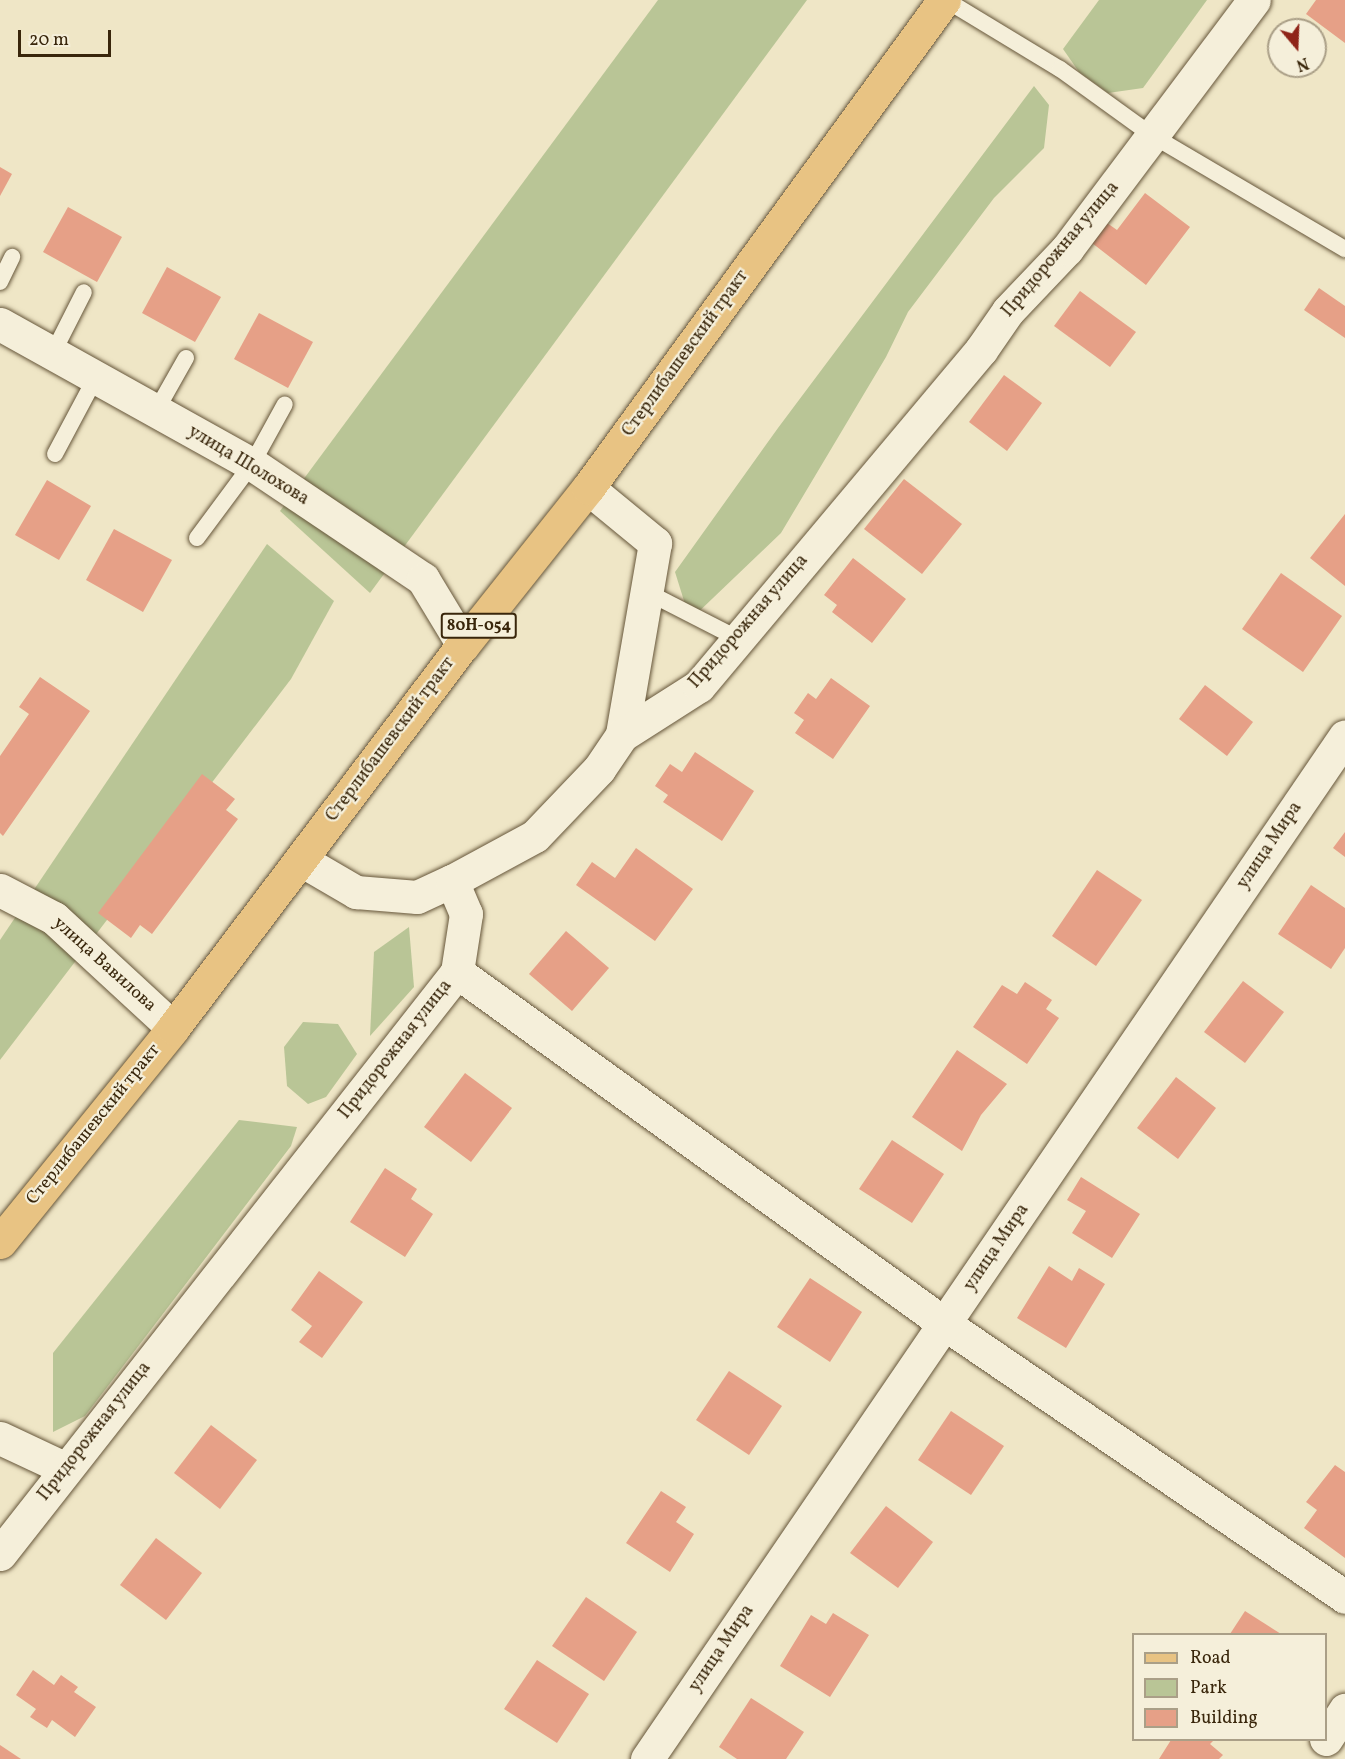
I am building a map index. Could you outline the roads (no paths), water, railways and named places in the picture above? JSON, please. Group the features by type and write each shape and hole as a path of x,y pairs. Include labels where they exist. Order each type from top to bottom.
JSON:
{"main road":[{"name":"Стерлибашевский тракт","path":"0,1242 173,1028 463,645 588,488 945,0"}],"street":[{"name":"Придорожная улица","path":"0,1554 64,1468 457,972 466,914 452,881 535,836 599,769 622,735 699,686 981,350 1008,311 1066,249 1154,136 1254,0"},
{"name":"улица Шолохова","path":"0,324 252,464 423,579 463,645"},
{"path":"588,488 655,543 622,735"},
{"name":"улица Мира","path":"647,1759 1345,736"},
{"path":"301,860 356,892 417,897 452,881"},
{"name":"улица Вавилова","path":"0,890 54,918 173,1028"},
{"path":"457,972 945,1324 1345,1597"},
{"path":"0,1438 64,1468"},
{"path":"1327,1736 1345,1710"},
{"path":"1311,1759 1324,1741"}],"lane":[{"path":"945,0 1060,69 1154,136 1345,249"},
{"path":"0,282 12,257"},
{"path":"53,353 84,292"},
{"path":"156,411 186,358"},
{"path":"55,454 96,377"},
{"path":"196,538 252,464 285,404"},
{"path":"647,592 739,639"}]}
